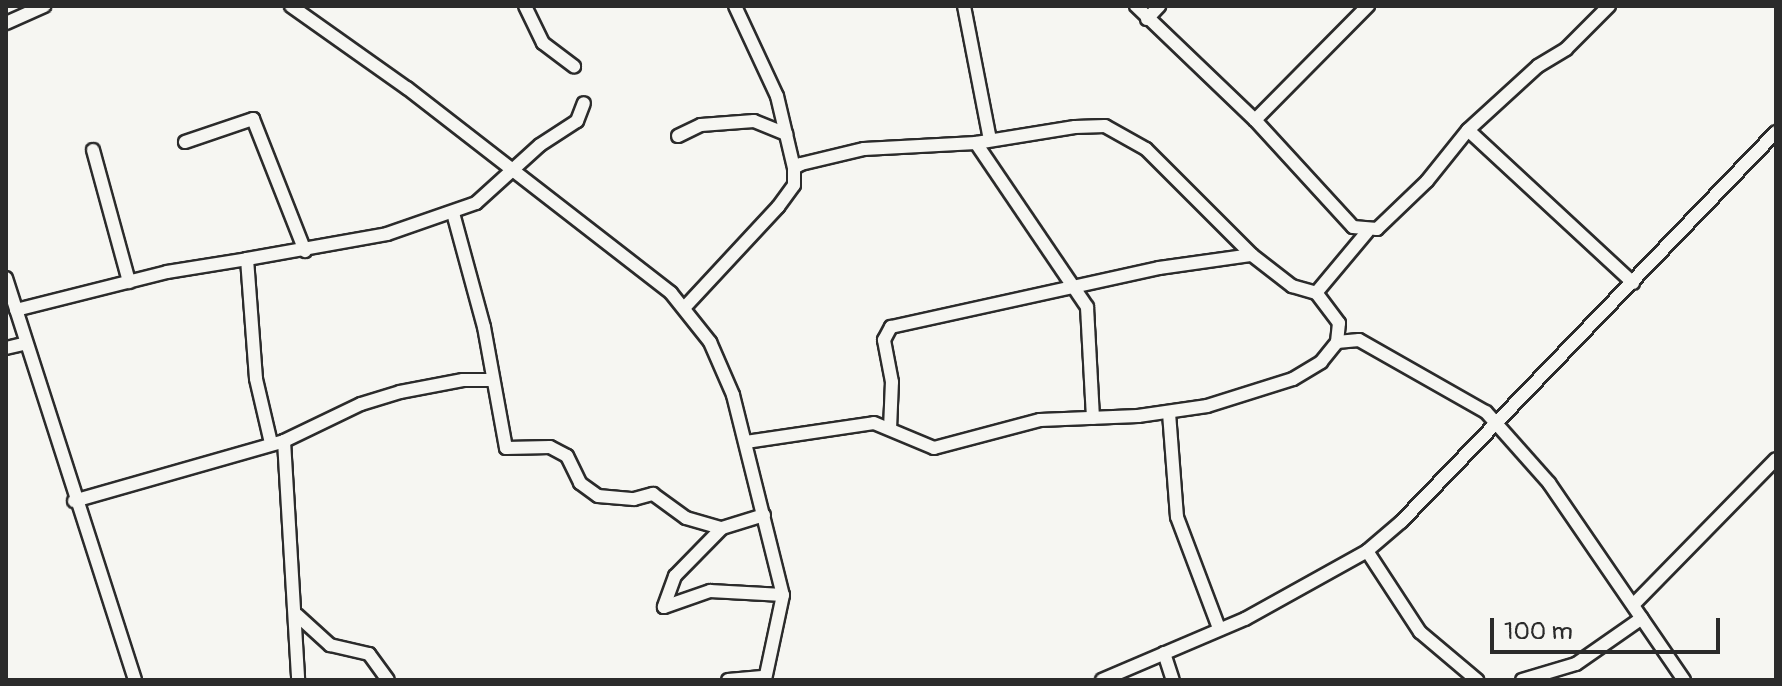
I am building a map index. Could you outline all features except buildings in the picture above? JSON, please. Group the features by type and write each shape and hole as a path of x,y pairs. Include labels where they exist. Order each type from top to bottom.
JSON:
{"street":[{"path":"6,23 44,6"},
{"path":"525,6 543,43 574,66"},
{"path":"685,307 778,207 794,185 794,168 777,96 735,6"},
{"path":"964,6 983,142 1029,228 1087,307 1093,418"},
{"path":"1136,6 1255,120 1342,218 1367,232"},
{"path":"1147,19 1159,6"},
{"path":"1255,120 1368,6"},
{"path":"1316,293 1367,232 1377,229 1427,181 1468,130 1538,66 1566,49 1609,6"},
{"path":"298,8 513,168 685,307 710,342 746,442 783,595 765,678 728,680"},
{"path":"16,310 129,282 305,251 453,213 476,203 513,168 577,121 584,103"},
{"path":"185,142 253,119 305,251"},
{"path":"678,136 701,125 754,121 786,134"},
{"path":"794,168 864,149 983,142 1075,127 1117,131 1146,149 1252,255 1292,286 1316,293 1339,323 1359,340 1431,385 1455,390 1498,424 1549,483 1684,680"},
{"path":"1468,130 1633,283"},
{"path":"1102,680 1322,580 1367,551 1498,424 1633,283 1722,182 1776,132"},
{"path":"93,150 129,282"},
{"path":"453,213 484,327 506,448 550,447 567,456 580,483 598,496 634,499 653,494 686,518 722,528"},
{"path":"890,429 892,382 884,340 891,327 988,309 1073,286 1252,255"},
{"path":"247,259 256,379 277,442 297,615 298,680"},
{"path":"6,278 74,501 135,680"},
{"path":"746,442 874,423 934,448 1040,420 1169,413 1293,379 1321,362 1337,342 1339,323"},
{"path":"1337,342 1359,340"},
{"path":"6,348 24,344"},
{"path":"74,501 277,442 387,396 463,380 492,380"},
{"path":"1169,413 1177,517 1219,628"},
{"path":"1633,605 1776,459"},
{"path":"764,515 722,528 675,576 664,607 710,591 783,595"},
{"path":"1367,551 1420,632 1477,680"},
{"path":"297,615 330,645 369,654 388,680"},
{"path":"1522,680 1576,664 1642,618"},
{"path":"1164,653 1173,680"}]}
